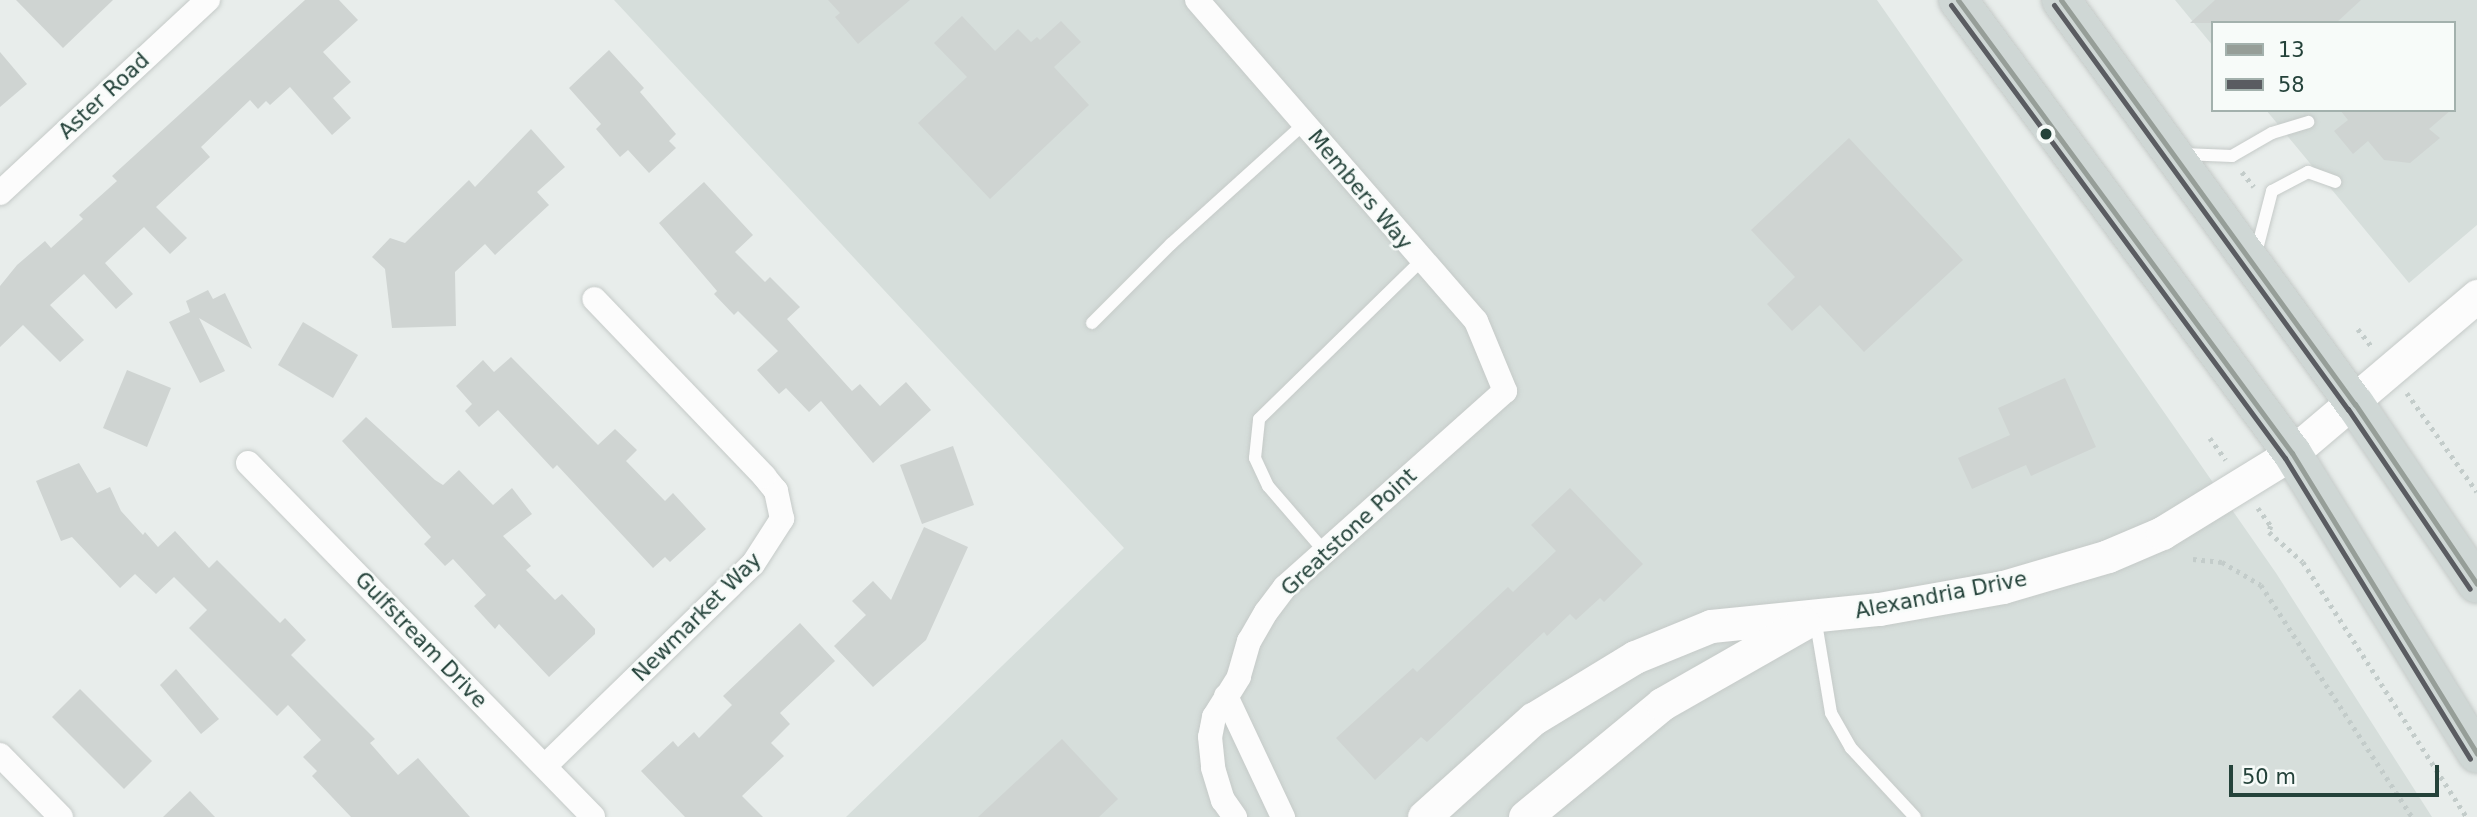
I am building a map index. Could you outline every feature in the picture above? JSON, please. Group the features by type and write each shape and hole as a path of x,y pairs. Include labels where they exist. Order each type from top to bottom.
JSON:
{"main road":[{"path":"1958,0 2291,453 2477,754"},
{"path":"2061,0 2355,404 2477,584"}],"street":[{"name":"Aster Road","path":"0,193 208,0"},
{"name":"Members Way","path":"1197,0 1420,262 1476,321 1505,391"},
{"name":"Alexandria Drive","path":"1424,817 1533,719 1635,657 1711,626 1815,617 2003,587 2108,556 2162,533 2291,453 2355,404 2477,296"},
{"name":"Newmarket Way","path":"545,766 754,564 782,519 776,491 764,475 594,299"},
{"name":"Greatstone Point","path":"1235,817 1223,800 1213,768 1210,737 1226,696 1239,677 1250,641 1266,612 1285,587 1505,391"},
{"name":"Gulfstream Drive","path":"248,463 593,817"},
{"name":"Alexandria Drive","path":"1525,817 1662,704 1815,617"},
{"path":"1226,696 1283,817"},
{"path":"0,755 61,817"}],"lane":[{"path":"2173,154 2232,156 2272,133 2308,122"},
{"path":"1092,323 1171,244 1304,124"},
{"path":"2253,267 2272,191 2308,172 2335,182"},
{"path":"1325,552 1268,486 1255,458 1259,419 1420,262"},
{"path":"1815,617 1831,713 1851,748 1915,817"}],"path":[{"path":"2235,164 2259,195"},
{"path":"2428,422 2477,492"},
{"path":"2271,526 2272,535 2302,562 2467,817"},
{"path":"2193,559 2222,562 2261,585 2412,817"}],"shaded area":[{"path":"614,0 1877,0 2276,573 2432,817 846,817 1124,548"},
{"path":"2175,0 2477,0 2477,225 2409,283 2268,112 2456,112 2456,21 2211,21 2211,44"}],"building":[{"path":"16,0 113,0 63,48"},
{"path":"305,0 339,0 358,20 323,52 351,82 333,98 351,118 332,135 290,87 270,105 266,101 258,109 250,100 201,147 210,157 156,207 187,238 170,254 144,227 105,263 133,294 116,309 84,274 50,305 84,340 60,362 23,325 0,347 0,286 17,265 45,241 51,248 83,219 79,215 117,181 112,176"},
{"path":"828,0 910,0 858,44 835,17 840,13"},
{"path":"2215,0 2361,0 2338,21 2190,23"},
{"path":"962,16 995,51 1018,29 1031,42 1037,37 1040,40 1061,21 1081,42 1054,67 1089,105 990,199 918,123 967,77 934,43"},
{"path":"609,50 644,88 640,92 676,134 669,141 676,148 649,173 628,150 620,157 596,129 601,124 569,88"},
{"path":"0,52 27,84 0,107"},
{"path":"2342,112 2449,112 2429,129 2440,138 2410,163 2384,160 2368,141 2353,154 2334,131 2348,120"},
{"path":"531,129 565,167 537,192 549,205 495,255 485,244 455,272 456,326 392,328 385,269 372,257 390,238 405,243 469,180 475,187"},
{"path":"1849,138 1963,260 1864,352 1820,305 1792,331 1767,304 1795,277 1751,230"},
{"path":"704,182 753,235 735,252 765,282 770,277 800,307 787,319 852,391 860,384 880,406 906,382 931,410 873,463 821,401 809,412 786,388 779,394 757,370 778,351 738,311 734,315 714,294 717,291 659,223"},
{"path":"208,290 213,299 225,293 252,349 199,318 225,371 200,383 169,322 190,312 186,301"},
{"path":"303,322 358,355 333,398 278,365"},
{"path":"511,357 598,445 615,429 637,450 626,461 665,501 673,493 706,529 670,562 665,557 653,568 557,465 553,469 498,410 479,427 465,411 472,404 456,386 483,360 494,372"},
{"path":"127,370 171,388 147,447 103,428"},
{"path":"2065,378 2096,447 2031,476 2026,465 1972,489 1958,458 2010,435 1998,408"},
{"path":"366,417 443,485 459,470 493,505 512,488 532,514 503,536 531,566 526,570 555,600 562,594 595,629 595,634 549,677 499,624 495,629 474,606 486,595 453,559 445,566 424,544 431,537 342,441"},
{"path":"953,446 974,505 922,524 900,465"},
{"path":"79,463 97,493 110,487 121,511 158,547 175,531 209,568 217,560 280,623 285,618 306,640 291,655 375,739 370,743 398,775 418,758 470,817 351,817 312,776 317,771 303,757 321,740 288,705 277,716 189,628 207,610 174,577 156,594 135,574 120,588 72,537 61,541 36,481"},
{"path":"1570,488 1643,564 1604,602 1600,598 1576,620 1570,614 1547,636 1544,632 1427,742 1421,737 1375,780 1336,738 1413,668 1417,672 1508,587 1513,592 1556,551 1531,525"},
{"path":"924,527 968,547 926,640 873,687 834,646 866,615 852,601 873,581 891,600"},
{"path":"800,623 835,661 780,713 790,724 771,743 784,756 742,796 763,817 685,817 641,771 673,741 678,747 694,732 699,738 732,705 723,696"},
{"path":"176,669 219,719 201,734 160,685"},
{"path":"80,689 152,761 124,789 52,717"},
{"path":"1062,739 1118,799 1099,817 978,817"},
{"path":"190,791 215,817 163,817"}],"transit line":[{"name":"13","path":"1958,0 2292,453 2477,754"},
{"name":"13","path":"2061,0 2355,404 2477,584"},
{"name":"58","path":"1951,5 2285,458 2470,759"},
{"name":"58","path":"2054,5 2348,409 2470,589"}]}
